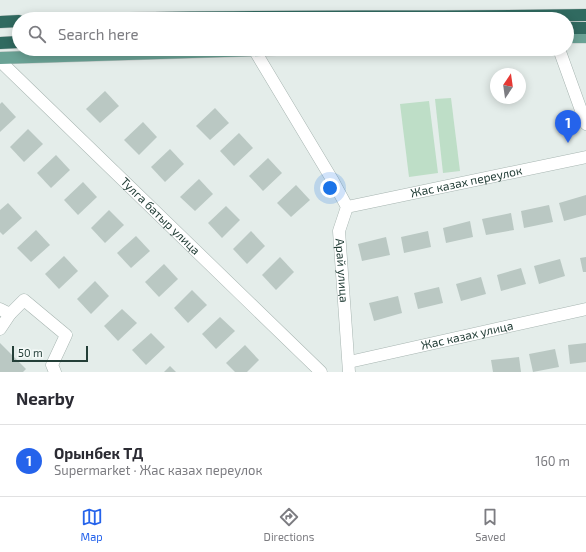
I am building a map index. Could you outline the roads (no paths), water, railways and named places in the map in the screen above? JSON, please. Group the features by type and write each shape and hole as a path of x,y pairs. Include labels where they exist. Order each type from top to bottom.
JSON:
{"highway":[{"path":"574,15 586,15"},
{"path":"0,22 12,21"},
{"path":"574,28 586,28"},
{"path":"0,43 12,42"}],"main road":[{"path":"574,37 586,37"},
{"path":"0,59 96,56"}],"street":[{"path":"258,56 333,180 347,208"},
{"path":"562,56 585,118"},
{"name":"Тулга батыр улица","path":"0,59 321,372"},
{"name":"Жас казах переулок","path":"347,208 586,157"},
{"name":"Арай улица","path":"347,208 339,231 349,367"},
{"path":"0,329 5,312 24,300 66,335 52,364 55,372"},
{"name":"Жас казах улица","path":"349,367 586,309"}],"place":[{"name":"Орынбек ТД","path":"568,143"}]}
